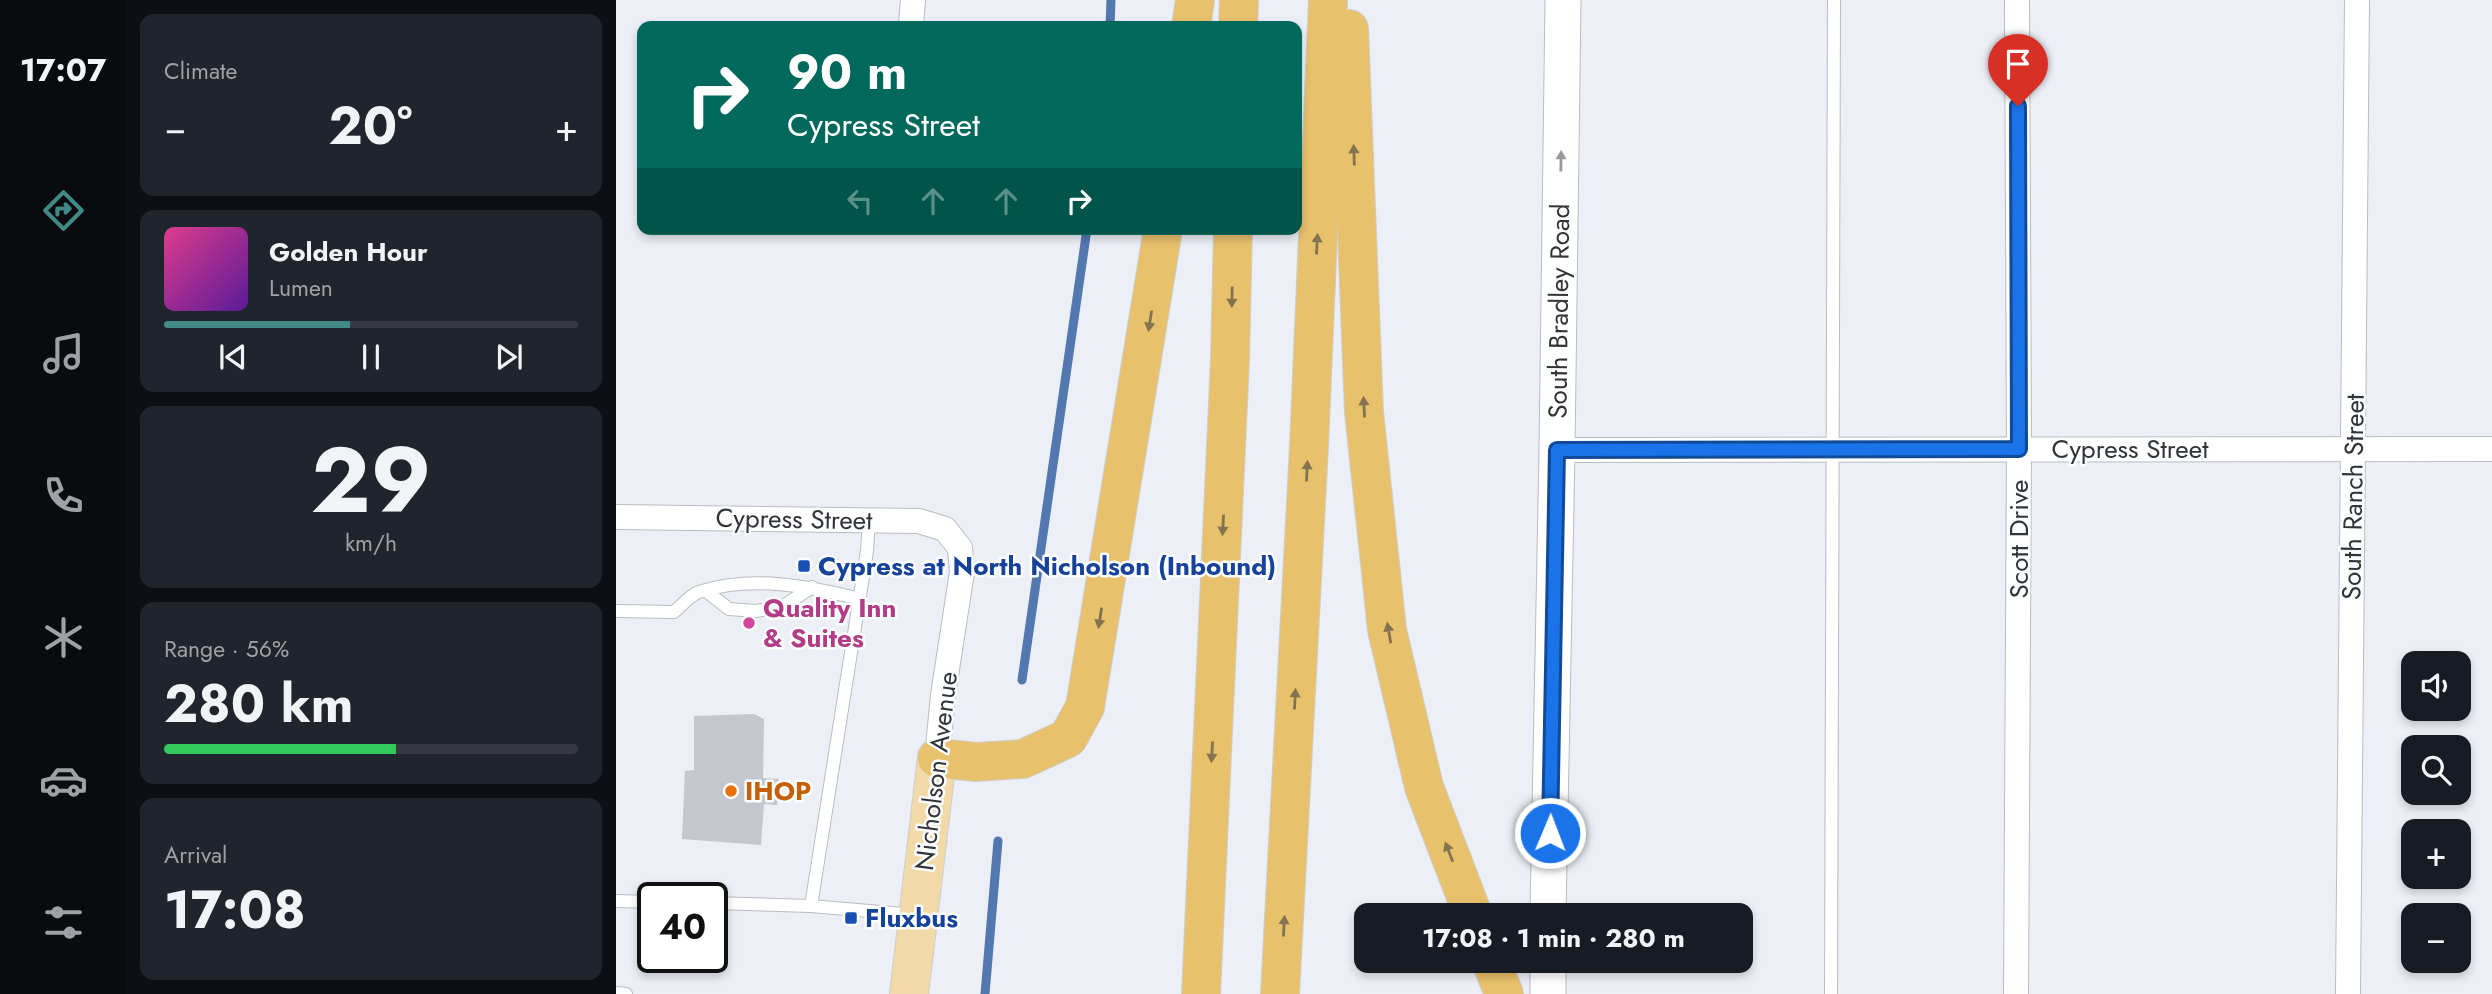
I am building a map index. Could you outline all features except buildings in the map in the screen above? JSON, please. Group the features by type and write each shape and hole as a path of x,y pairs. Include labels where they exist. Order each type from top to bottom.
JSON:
{"highway":[{"path":"1192,21 1195,0"},
{"path":"1238,21 1239,0"},
{"path":"1280,994 1309,446 1328,0"},
{"path":"1348,0 1364,412 1387,630 1423,787 1469,903"},
{"path":"937,758 976,762 1023,760 1068,738 1085,706 1162,235"},
{"path":"1201,994 1230,359 1233,235"},
{"path":"1496,973 1504,994"}],"main road":[{"name":"Nicholson Avenue","path":"909,994 937,758"}],"street":[{"name":"South Bradley Road","path":"1548,903 1563,0"},
{"name":"Scott Drive","path":"2015,994 2019,449 2017,0"},
{"name":"South Ranch Street","path":"2348,994 2357,0"},
{"name":"Cypress Street","path":"1557,450 2492,449"},
{"name":"Cypress Street","path":"616,517 919,520 945,529 960,548"},
{"name":"Nicholson Avenue","path":"937,758 943,695 962,572 960,548"},
{"path":"1548,973 1548,994"}],"lane":[{"path":"1831,994 1833,0"},
{"path":"811,906 860,599 869,520"},
{"path":"616,611 674,612 696,592 747,582 812,587 860,599"},
{"path":"706,591 729,609 756,611 782,607 812,587"},
{"path":"616,901 637,902"},
{"path":"728,903 811,906 919,915"},
{"path":"616,993 624,994"}],"waterway":[{"path":"1110,21 1111,0"},
{"path":"1022,680 1086,235"},
{"path":"985,994 998,841"}],"place":[{"name":"Cypress at North Nicholson (Inbound)","path":"804,566"},
{"name":"Quality Inn & Suites","path":"749,623"},
{"name":"IHOP","path":"731,791"},
{"name":"Fluxbus","path":"851,918"}],"route":[{"path":"1550,833 1557,450 2019,449 2018,106"}]}
